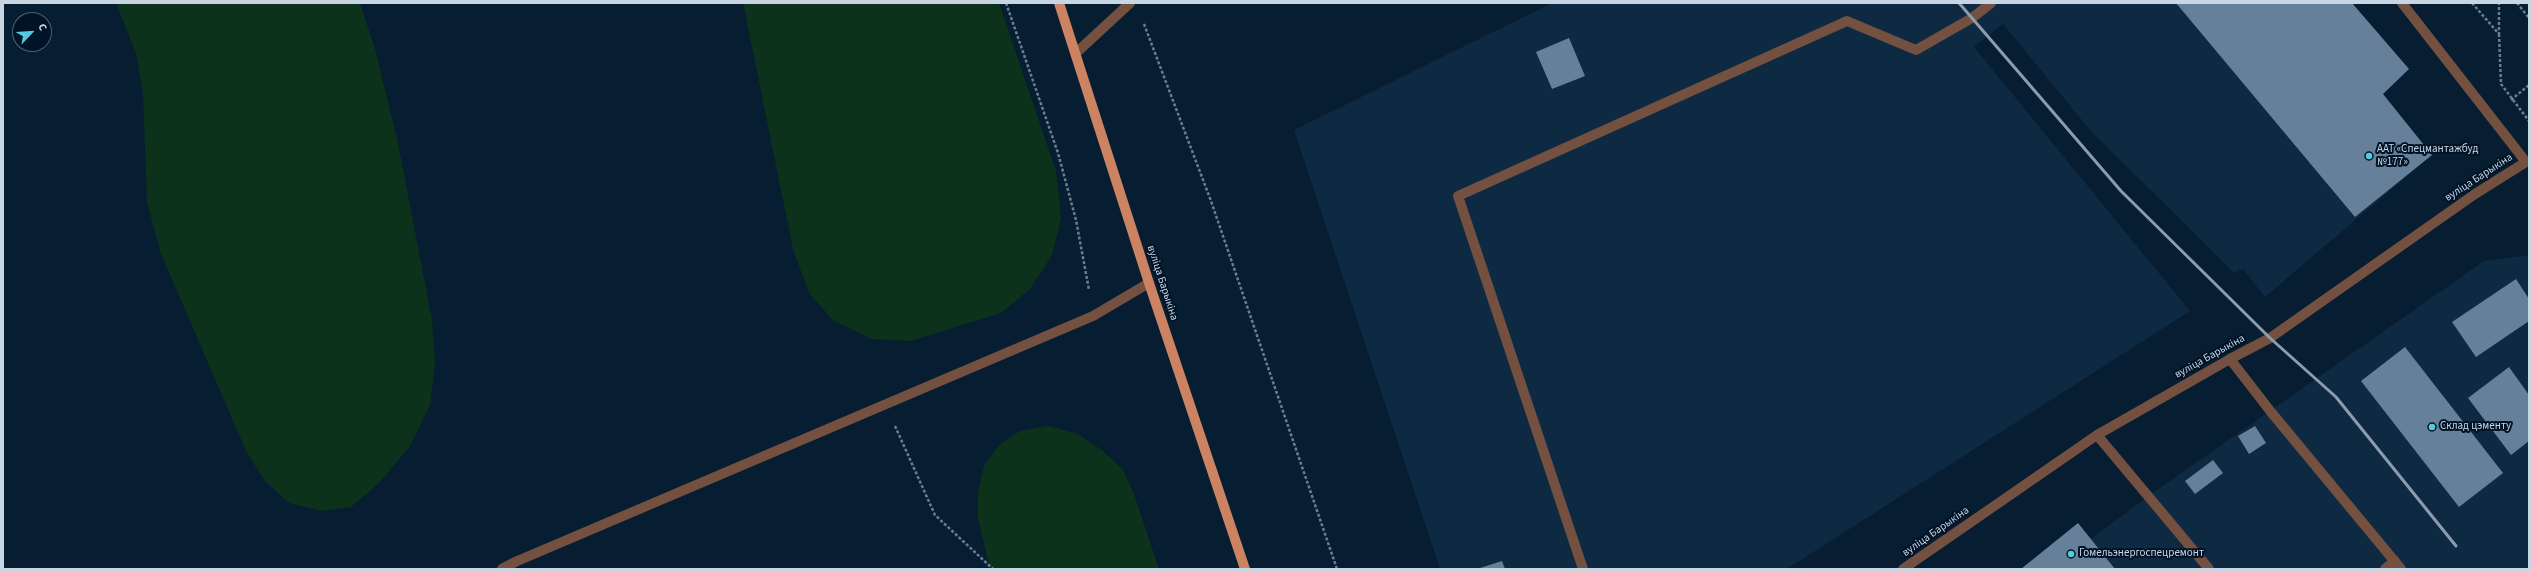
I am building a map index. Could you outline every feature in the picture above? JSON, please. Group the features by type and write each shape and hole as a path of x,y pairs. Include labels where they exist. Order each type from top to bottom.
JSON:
{"main road":[{"name":"вуліца Барыкіна","path":"1059,3 1149,283 1246,569"}],"lane":[{"path":"1076,53 1130,3"},
{"path":"1583,569 1458,196 1847,21 1916,50 1972,18 1991,3"},
{"name":"вуліца Барыкіна","path":"1903,569 2097,435 2230,359 2270,338 2475,194 2526,162 2402,3"},
{"path":"502,569 515,562 1092,316 1149,283"},
{"path":"2230,359 2270,412 2398,565 2385,569"},
{"path":"2097,435 2209,569"}],"path":[{"path":"1006,3 1060,160 1087,270 1092,316"},
{"path":"2472,3 2499,34"},
{"path":"2499,3 2501,84 2511,100 2529,121"},
{"path":"2517,3 2528,16"},
{"path":"1141,17 1211,201 1337,569"},
{"path":"2511,100 2529,85"},
{"path":"884,404 935,515 993,569"}],"shaded area":[{"name":"ААТ «Спецмантажбуд №177»","path":"1552,3 2352,3 2409,69 2383,94 2432,155 2265,297 2243,269 2234,273 2090,130 2003,24 1974,47 2190,311 1787,569 1440,569 1294,130"},
{"path":"2529,255 2529,569 2021,569 2078,523 2091,539 2147,497 2484,261"}],"green space":[{"path":"116,3 360,3 375,49 398,143 432,320 435,364 430,405 410,446 379,483 351,507 322,511 289,503 265,481 247,453 161,254 147,202 143,92 136,53"},
{"path":"743,3 999,3 1056,171 1061,218 1052,255 1030,289 1001,313 911,341 872,339 834,321 809,293 793,249"},
{"path":"1048,426 1076,433 1102,450 1123,470 1134,494 1159,569 990,569 978,519 978,492 984,466 999,445 1020,431"}],"building":[{"path":"2176,3 2352,3 2409,69 2383,94 2432,155 2355,217"},
{"path":"1569,38 1585,76 1552,89 1536,52"},
{"path":"2516,279 2529,299 2529,321 2476,357 2452,322"},
{"name":"Склад цэменту","path":"2405,347 2503,473 2459,507 2361,381"},
{"path":"2509,367 2529,395 2529,441 2511,455 2468,398"},
{"path":"2255,426 2266,443 2249,454 2238,436"},
{"path":"2213,460 2223,473 2195,494 2185,481"},
{"name":"Гомельэнергоспецремонт","path":"2078,523 2115,569 2021,569"},
{"path":"1502,561 1505,569 1477,569"}],"railway":[{"path":"1959,3 2121,191 2270,338 2336,397 2456,546"}],"place":[{"name":"ААТ «Спецмантажбуд №177»","path":"2369,156"},
{"name":"Склад цэменту","path":"2432,427"},
{"name":"Гомельэнергоспецремонт","path":"2071,554"}]}
